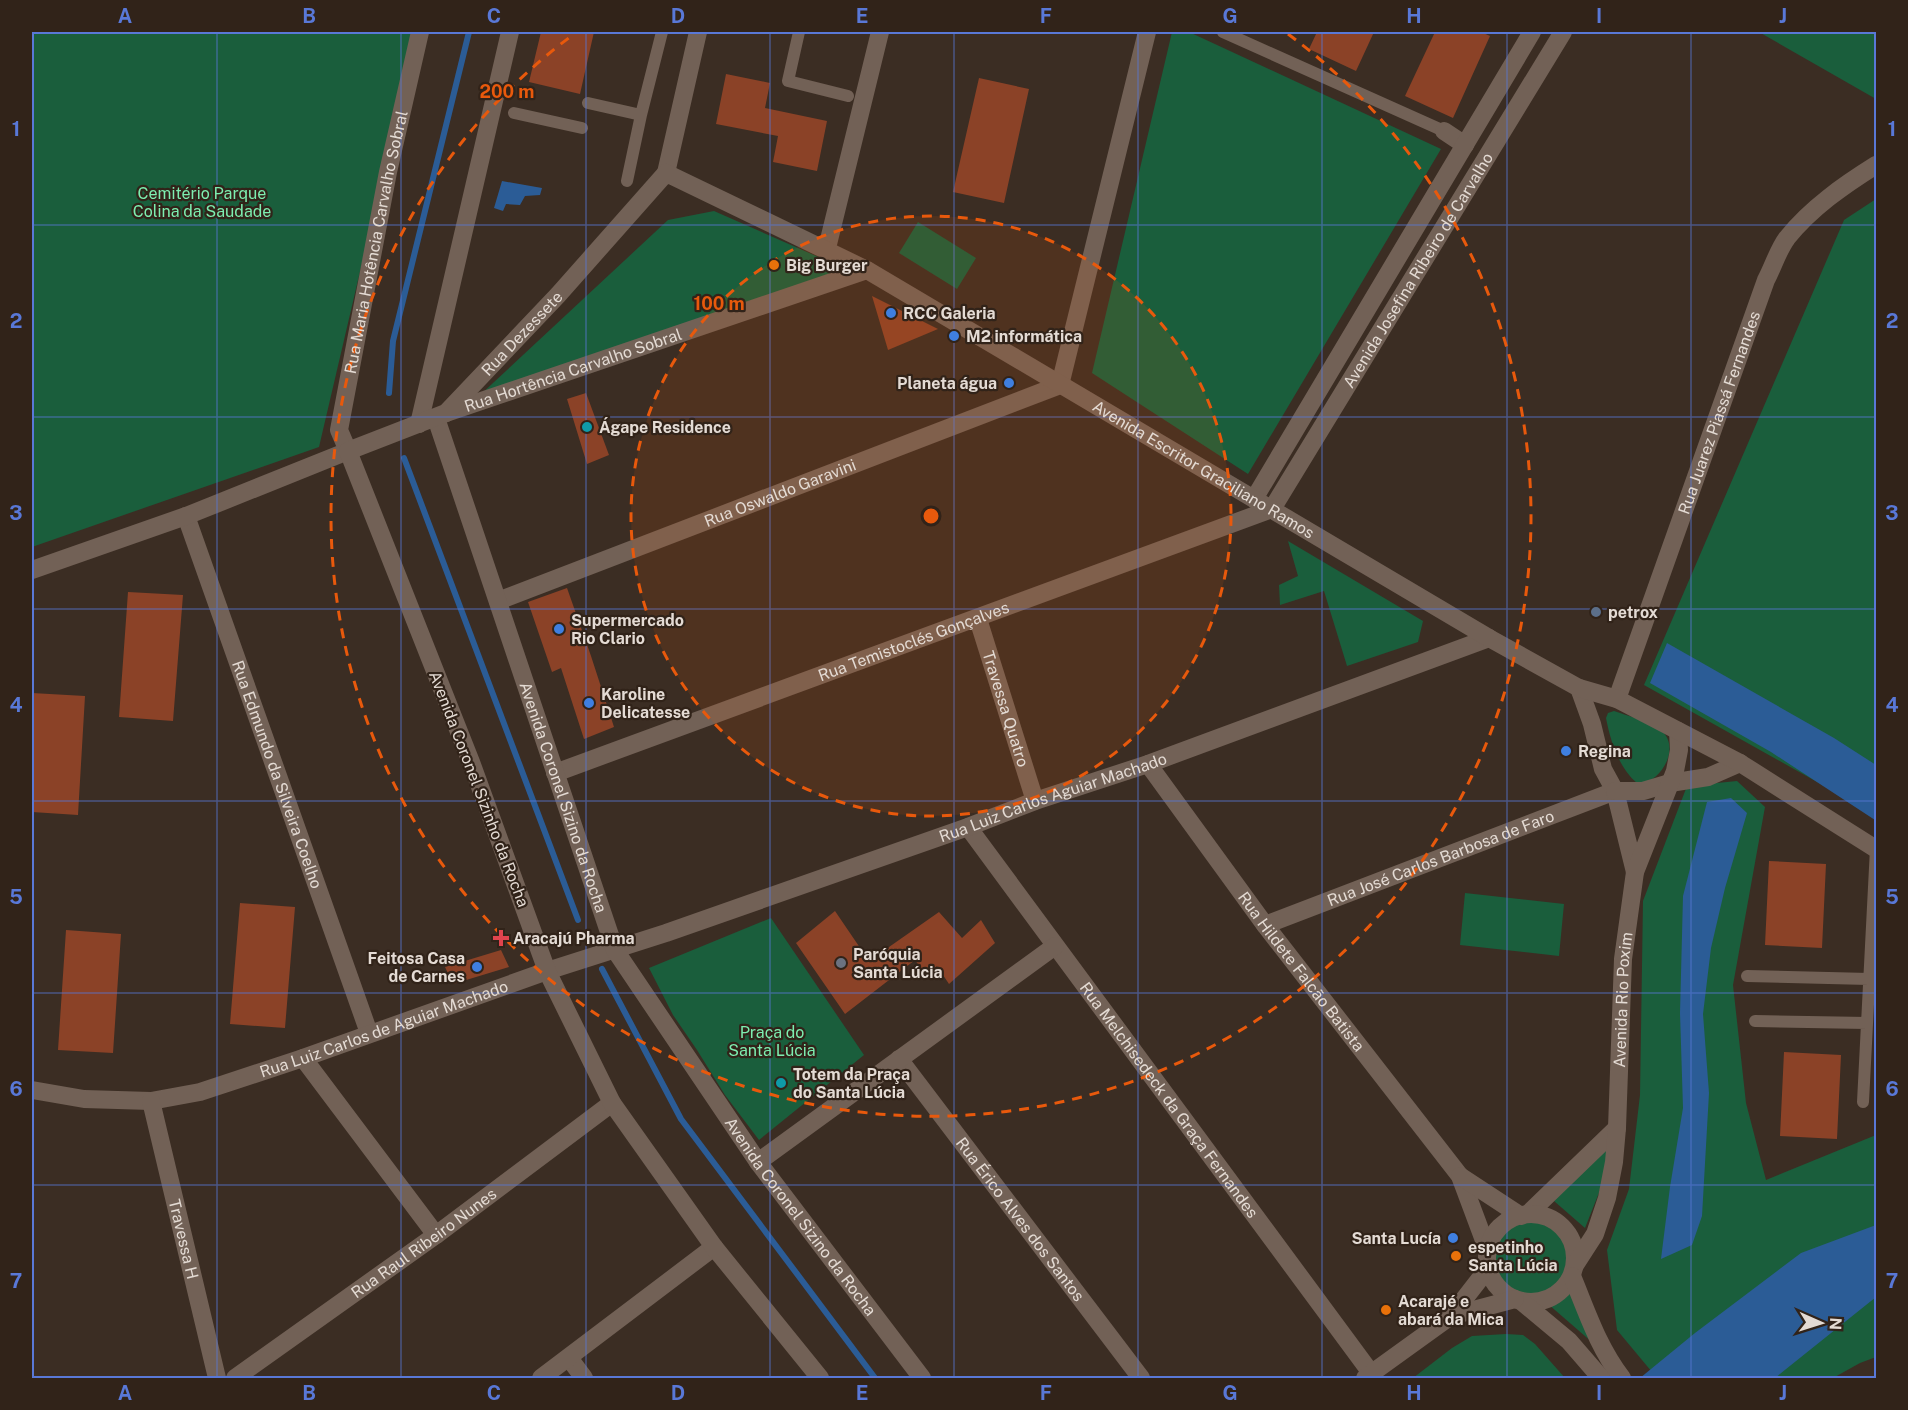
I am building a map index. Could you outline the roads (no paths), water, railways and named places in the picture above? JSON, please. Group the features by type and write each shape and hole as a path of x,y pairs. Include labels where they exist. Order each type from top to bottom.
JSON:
{"street":[{"name":"Rua Maria Hotência Carvalho Sobral","path":"348,451 339,430 388,172 420,32"},
{"path":"434,418 510,32"},
{"path":"666,173 698,32"},
{"path":"826,248 856,97 880,32"},
{"path":"1060,385 1147,32"},
{"name":"Avenida Josefina Ribeiro de Carvalho","path":"1254,499 1532,32"},
{"name":"Avenida Josefina Ribeiro de Carvalho","path":"1272,509 1563,32"},
{"path":"1444,131 1465,145"},
{"name":"Rua Juarez Piassá Fernandes","path":"1617,699 1762,291 1786,240 1817,207 1856,177 1876,165"},
{"name":"Rua Dezessete","path":"348,451 434,418 566,286 666,173"},
{"name":"Avenida Escritor Graciliano Ramos","path":"666,173 826,248 867,270 1489,638 1579,688 1617,699 1740,763 1876,848"},
{"name":"Rua Hortência Carvalho Sobral","path":"434,418 867,270"},
{"name":"Rua Oswaldo Garavini","path":"498,601 1060,385"},
{"name":"Avenida Coronel Sizino da Rocha","path":"434,418 615,950 758,1162 922,1378"},
{"path":"32,570 186,516 348,451"},
{"name":"Avenida Coronel Sizinho da Rocha","path":"348,451 471,762 547,971 612,1103 714,1247 820,1378"},
{"name":"Rua Temistoclés Gonçalves","path":"555,772 978,619 1272,509"},
{"name":"Rua Edmundo da Silveira Coelho","path":"186,516 369,1033"},
{"name":"Travessa Quatro","path":"978,619 1035,801"},
{"name":"Rua Luiz Carlos Aguiar Machado","path":"615,950 968,827 1035,801 1148,764 1489,638"},
{"name":"Avenida Rio Poxim","path":"1579,688 1592,724 1603,769 1615,791 1635,872"},
{"path":"1592,724 1593,714 1599,706 1607,700 1617,699"},
{"name":"Avenida Rio Poxim","path":"1573,1270 1594,1234 1607,1198 1614,1162 1617,1128 1623,959 1635,872 1675,771 1679,750 1678,731"},
{"path":"1615,791 1643,791 1670,783 1708,777 1740,763"},
{"name":"Rua Hildete Falcão Batista","path":"1148,764 1265,925 1460,1176 1488,1259"},
{"name":"Rua José Carlos Barbosa de Faro","path":"1265,925 1615,791"},
{"name":"Rua Melchisedeck da Graça Fernandes","path":"968,827 1368,1376"},
{"path":"758,1162 1055,946"},
{"name":"Rua Luiz Carlos de Aguiar Machado","path":"151,1101 200,1092 303,1058 547,971 615,950"},
{"path":"303,1058 436,1235"},
{"name":"Rua Érico Alves dos Santos","path":"899,1059 1141,1378"},
{"path":"32,1090 38,1093 84,1099 151,1101"},
{"name":"Travessa H","path":"151,1101 216,1378"},
{"name":"Rua Raul Ribeiro Nunes","path":"235,1378 436,1235 612,1103"},
{"path":"1368,1376 1451,1316 1488,1259 1492,1239 1500,1228 1509,1221 1524,1215 1617,1128"},
{"name":"Rua Hildete Falcão Batista","path":"1460,1176 1524,1215"},
{"path":"1524,1215 1541,1215 1553,1220 1564,1228 1573,1246 1573,1270 1600,1368"},
{"path":"541,1378 714,1247"},
{"path":"1488,1259 1493,1280 1503,1291 1518,1300 1600,1368 1622,1378"},
{"path":"1451,1316 1518,1300 1545,1300 1565,1286 1573,1270"},
{"path":"569,1358 584,1378"}],"lane":[{"path":"627,181 662,32"},
{"path":"800,32 788,81 856,97"},
{"path":"1223,32 1444,131"},
{"path":"588,103 641,116"},
{"path":"514,113 582,128"},
{"path":"1863,1102 1867,1023 1872,1004 1869,979 1876,848"},
{"path":"1747,976 1869,979"},
{"path":"1755,1021 1867,1023"}],"water":[{"path":"502,181 542,188 540,195 525,196 520,205 506,204 503,211 494,208"},
{"path":"1667,643 1834,738 1876,765 1876,819 1771,752 1650,683"},
{"path":"1731,798 1747,813 1725,888 1711,948 1703,1014 1709,1093 1702,1216 1692,1245 1661,1259 1683,1108 1680,1013 1683,896 1707,802"},
{"path":"1876,1225 1876,1297 1775,1378 1640,1378 1695,1333 1801,1253"}],"waterway":[{"path":"389,393 393,341 469,32"},
{"path":"404,458 578,920"},
{"path":"602,969 681,1119 875,1378"}],"place":[{"name":"Big Burger","path":"774,265"},
{"name":"RCC Galeria","path":"891,313"},
{"name":"M2 informática","path":"954,336"},
{"name":"Planeta água","path":"1009,383"},
{"name":"Ágape Residence","path":"587,427"},
{"name":"petrox","path":"1596,612"},
{"name":"Supermercado Rio Clario","path":"559,629"},
{"name":"Karoline Delicatesse","path":"589,703"},
{"name":"Regina","path":"1566,751"},
{"name":"Aracajú Pharma","path":"501,938"},
{"name":"Paróquia Santa Lúcia","path":"841,963"},
{"name":"Feitosa Casa de Carnes","path":"477,967"},
{"name":"Totem da Praça do Santa Lúcia","path":"781,1083"},
{"name":"Santa Lucía","path":"1453,1238"},
{"name":"espetinho Santa Lúcia","path":"1456,1256"},
{"name":"Acarajé e abará da Mica","path":"1386,1310"}],"park label":[{"name":"Cemitério Parque Colina da Saudade","path":"202,202"},
{"name":"Praça do Santa Lúcia","path":"772,1041"}]}
